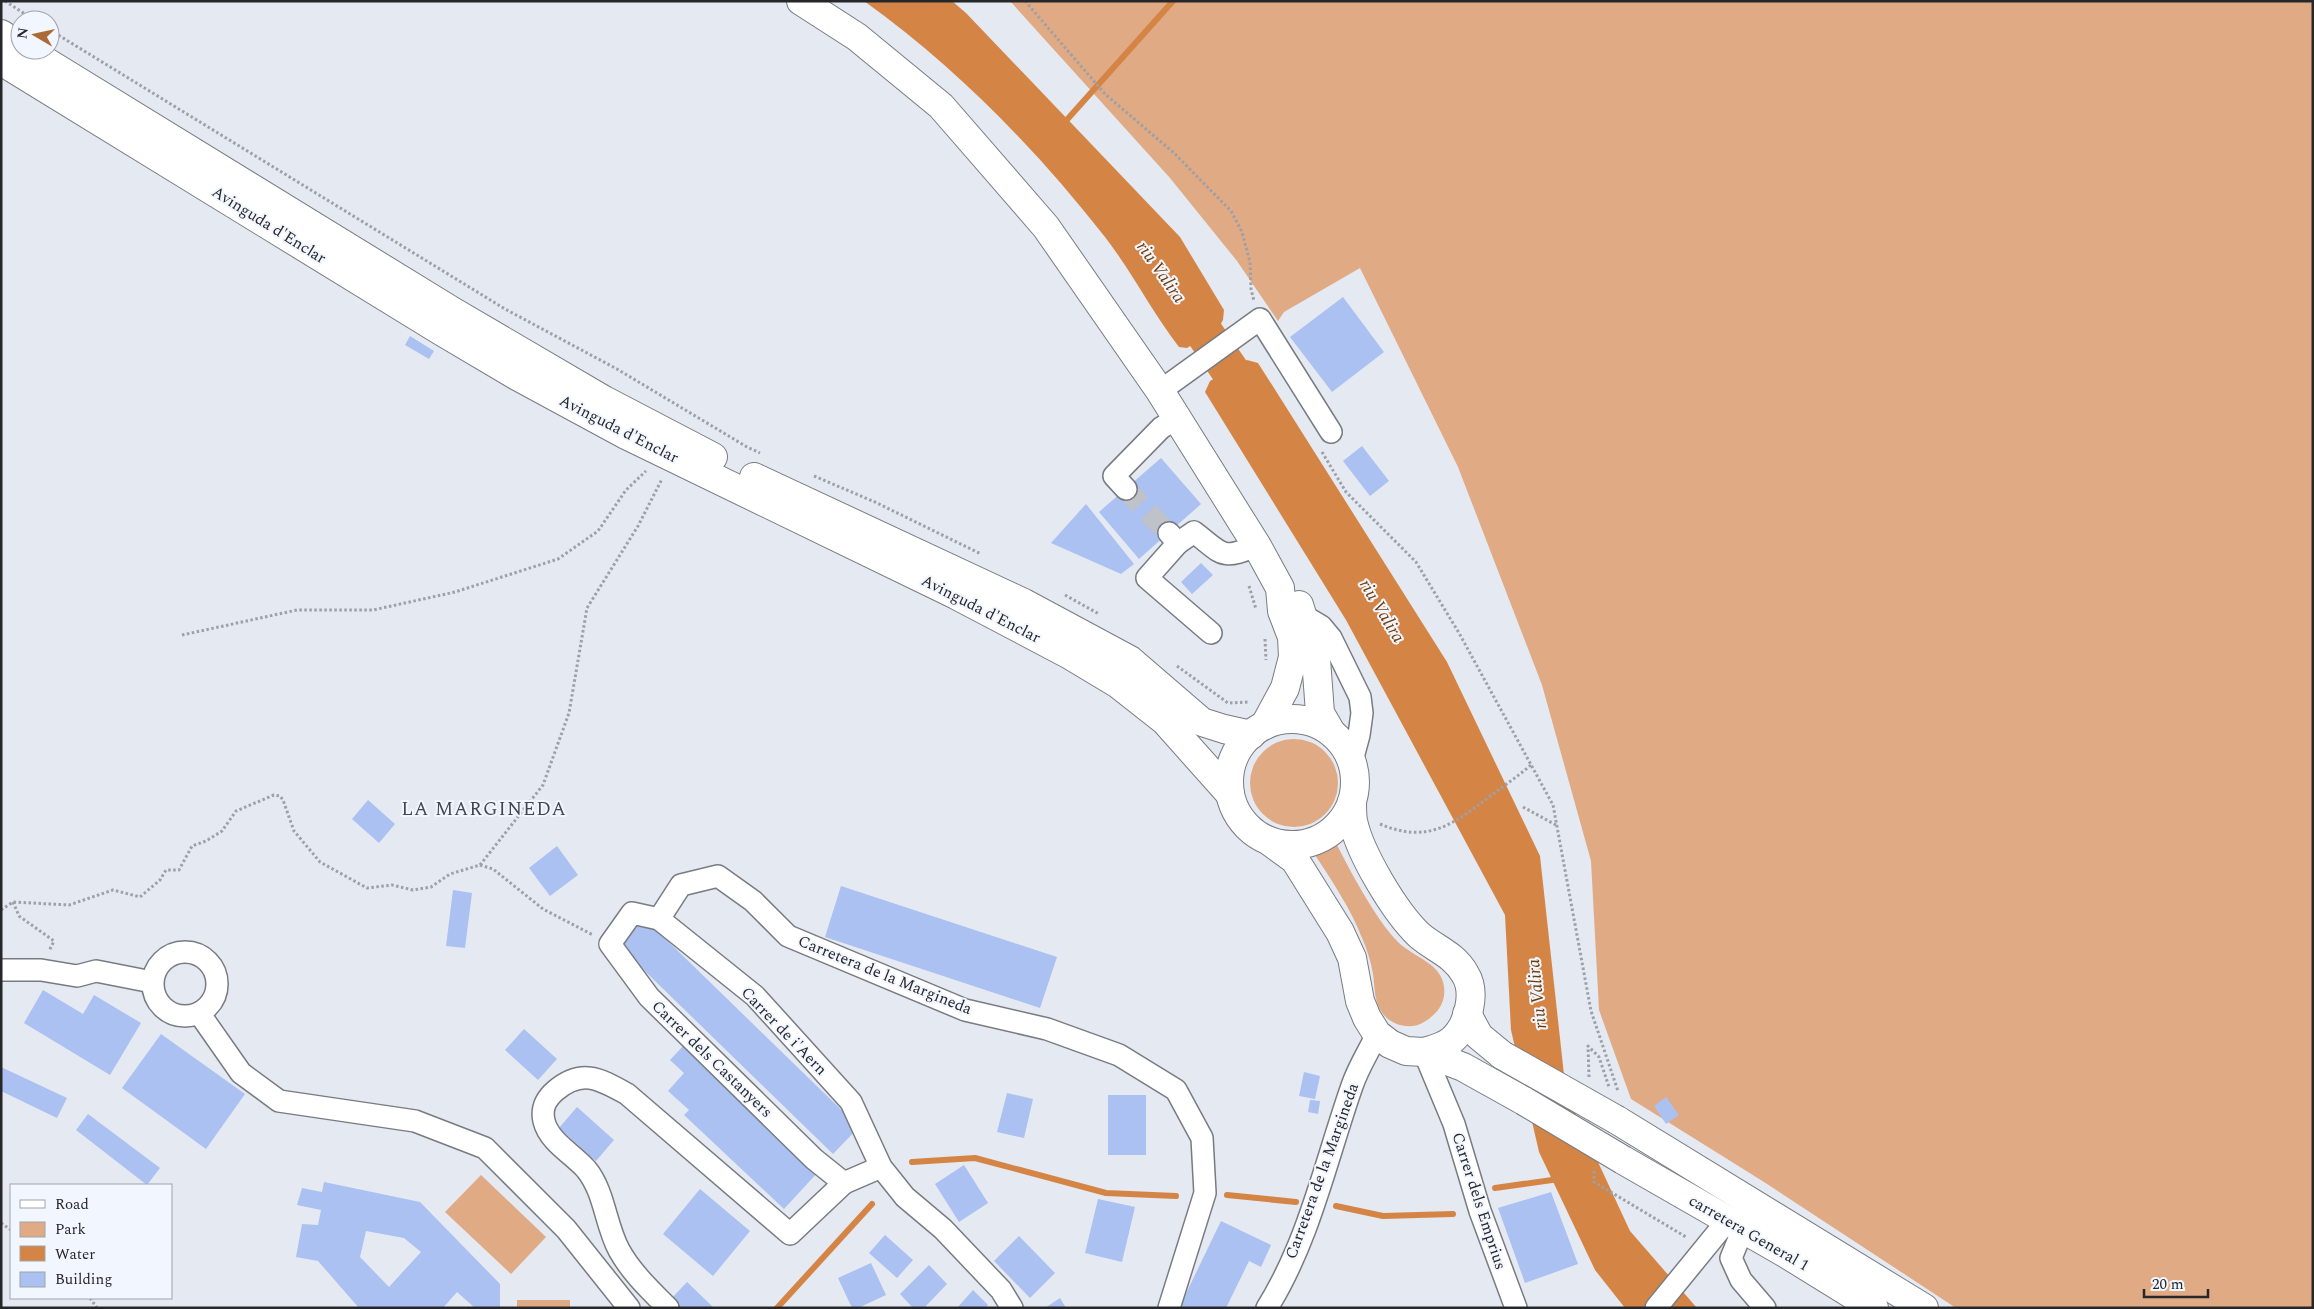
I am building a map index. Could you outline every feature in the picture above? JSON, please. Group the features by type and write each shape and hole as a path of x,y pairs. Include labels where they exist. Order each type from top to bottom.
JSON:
{"main road":[{"path":"801,1 857,38 941,106 1046,227 1160,391 1245,551 1280,588 1298,601 1316,659 1320,713 1330,732"},
{"name":"Avinguda d'Enclar","path":"43,60 452,311 604,400 694,448 1024,603 1130,660 1202,722 1224,730 1258,730"},
{"name":"Avinguda d'Enclar","path":"1,61 441,331 626,436 956,595 1068,654 1118,684 1165,721 1230,794"},
{"path":"1280,588 1282,611 1292,637 1293,657 1285,688 1258,730 1240,747 1233,762 1230,794 1235,809 1244,822 1255,833 1295,860 1340,932 1352,958 1360,1001 1366,1018 1377,1034"},
{"path":"1258,730 1281,720 1299,719 1316,723 1330,732 1343,745 1352,761 1355,779 1352,820 1361,845 1392,902 1406,922 1422,937 1456,961 1466,975 1470,991 1467,1014 1463,1026 1453,1039 1442,1047 1424,1052"},
{"path":"1268,840 1300,845 1322,838 1340,823 1352,802"},
{"path":"1467,1014 1479,1036 1502,1055 1686,1160 1924,1308"},
{"name":"carretera General 1","path":"1377,1034 1390,1044 1406,1051 1424,1052 1463,1067 1524,1100 1623,1160 1785,1253 1874,1308"}],"street":[{"path":"1160,391 1254,322 1331,432"},
{"path":"1126,488 1114,476 1161,428 1176,418"},
{"path":"1211,633 1147,578 1173,538 1194,532 1224,554 1245,551"},
{"path":"1304,616 1321,626 1332,638 1360,697 1362,713 1359,735 1352,761"},
{"name":"Carretera de la Margineda","path":"659,919 681,885 718,876 753,901 788,936 965,1010 1047,1029 1119,1055 1176,1090 1202,1138 1205,1193 1169,1308"},
{"path":"610,944 632,913 659,919"},
{"name":"Carrer de i'Aern","path":"659,919 755,996 851,1102 881,1167 905,1197 943,1229 1001,1290 1012,1308"},
{"name":"Carrer dels Castanyers","path":"610,944 649,997 814,1158 844,1183"},
{"path":"178,952 198,954 214,968 217,978 214,999 199,1014 188,1017 177,1016 167,1012 158,1004 152,982 155,972 168,956 178,952"},
{"path":"1,970 41,970 77,976 96,971 152,982"},
{"path":"199,1014 241,1073 279,1101 415,1121 484,1148 566,1229 629,1308"},
{"name":"Carretera de la Margineda","path":"1266,1308 1280,1287 1309,1216 1353,1083 1377,1034"},
{"name":"Carrer dels Emprius","path":"1424,1052 1454,1124 1480,1211 1516,1308"},
{"path":"668,1308 636,1276 618,1249 597,1184 586,1168 552,1138 544,1121 544,1105 548,1096 568,1080 587,1078 604,1081 627,1094 790,1234 844,1183 881,1167"},
{"path":"1656,1308 1695,1260 1735,1225"},
{"path":"1735,1225 1731,1258 1741,1280 1765,1308"}],"path":[{"path":"5,1 19,10"},
{"path":"1025,1 1105,94 1174,153 1231,211 1242,232 1248,254 1254,322"},
{"path":"60,36 505,309 618,370 747,447 765,455"},
{"path":"1322,451 1346,492 1416,562 1459,633 1553,805 1591,1011 1618,1091"},
{"path":"182,635 296,610 373,610 455,592 558,559 598,531 626,490 670,457"},
{"path":"480,866 543,785 569,713 587,608 638,526 667,470 670,457"},
{"path":"811,474 875,502 988,557"},
{"path":"1245,551 1250,589 1258,617"},
{"path":"1056,591 1090,607 1106,618"},
{"path":"1264,635 1266,663"},
{"path":"1170,661 1228,703 1249,703 1254,698"},
{"path":"1375,822 1402,830 1421,832 1438,830 1455,822 1531,765"},
{"path":"1,910 13,902 69,905 113,890 140,897 160,880 166,870 179,870 192,846 206,841 222,831 236,811 274,795 280,796 283,800 294,831 320,862 367,888 392,885 413,890 431,887 450,874 480,866 493,869 543,909 610,944"},
{"path":"1523,807 1556,826"},
{"path":"13,902 19,916 54,940 41,970"}],"green space":[{"path":"1010,1 2313,1 2313,1308 1956,1308 1764,1182 1631,1099 1599,1010 1591,861 1542,685 1458,467 1360,268 1284,312 1278,321 1237,261 1170,178"},
{"path":"1294,739 1311,743 1325,752 1334,766 1338,783 1334,800 1325,814 1311,823 1294,827 1277,823 1263,814 1254,800 1250,783 1254,766 1263,752 1277,743"},
{"path":"1335,841 1381,921 1398,942 1429,963 1441,976 1444,985 1444,996 1439,1008 1428,1020 1414,1026 1402,1026 1387,1018 1378,1005 1370,960 1358,927 1341,895 1315,855"},
{"path":"481,1175 546,1237 511,1274 445,1212"},
{"path":"517,1300 570,1300 570,1308 517,1308"}],"water":[{"path":"864,1 952,1 966,13 1180,237 1224,310 1223,320 1219,327 1187,348 1179,347 1115,250 1051,172 993,110 962,81 898,26"},
{"path":"1247,360 1258,363 1447,662 1540,856 1566,1093 1630,1231 1697,1308 1625,1308 1595,1270 1539,1152 1511,1030 1505,915 1346,620 1205,392 1210,381"}],"building":[{"path":"1343,297 1384,352 1332,392 1290,337"},
{"path":"410,336 434,351 429,359 405,345"},
{"path":"1362,446 1389,481 1370,496 1343,461"},
{"path":"1161,458 1201,504 1139,559 1099,512"},
{"path":"1086,504 1134,564 1121,574 1051,543"},
{"path":"1201,563 1213,575 1192,594 1181,582"},
{"path":"368,800 395,824 379,843 352,819"},
{"path":"557,846 578,875 550,896 529,868"},
{"path":"841,886 1057,957 1040,1008 825,937"},
{"path":"453,890 472,893 465,948 446,946"},
{"path":"643,917 859,1127 833,1154 617,944"},
{"path":"43,990 83,1014 94,995 141,1023 110,1075 24,1023"},
{"path":"524,1029 557,1059 538,1080 505,1050"},
{"path":"161,1034 245,1094 206,1149 122,1088"},
{"path":"684,1045 819,1171 784,1209 684,1115 689,1110 668,1091 684,1073 670,1060"},
{"path":"1,1067 67,1098 57,1118 1,1091"},
{"path":"1304,1072 1320,1076 1315,1099 1299,1096"},
{"path":"1007,1093 1033,1099 1024,1138 997,1132"},
{"path":"1108,1095 1146,1095 1146,1155 1108,1155"},
{"path":"1666,1097 1679,1115 1666,1124 1654,1106"},
{"path":"1310,1100 1320,1101 1318,1114 1308,1112"},
{"path":"577,1107 614,1140 596,1161 559,1128"},
{"path":"88,1114 160,1168 148,1184 146,1184 76,1130"},
{"path":"964,1165 988,1203 959,1222 935,1184"},
{"path":"324,1182 420,1202 500,1284 500,1308 475,1308 457,1292 443,1308 359,1308 318,1261 296,1257 302,1224 318,1225 321,1210 297,1205 302,1188 322,1192","holes":["366,1231 404,1238 421,1252 389,1287 360,1257"]},
{"path":"700,1189 750,1231 713,1276 663,1234"},
{"path":"1551,1192 1578,1264 1525,1283 1498,1208"},
{"path":"1098,1199 1135,1207 1122,1262 1085,1253"},
{"path":"1221,1221 1271,1245 1261,1267 1249,1261 1226,1308 1179,1308"},
{"path":"885,1235 913,1260 897,1278 869,1253"},
{"path":"1019,1236 1055,1273 1030,1298 994,1261"},
{"path":"871,1263 886,1295 858,1308 852,1308 838,1278"},
{"path":"929,1265 947,1284 924,1308 913,1308 900,1294"},
{"path":"687,1282 714,1308 678,1308 670,1300"},
{"path":"973,1290 988,1305 985,1308 957,1308"},
{"path":"1060,1298 1066,1308 1045,1308"}],"waterway":[{"path":"1064,123 1173,1"},
{"name":"riu Valira","path":"1177,293 1259,413"},
{"path":"912,1162 975,1158 1106,1193 1176,1196"},
{"path":"1495,1188 1559,1179"},
{"path":"1227,1195 1296,1202"},
{"path":"777,1308 872,1204"},
{"path":"1336,1206 1383,1216 1453,1214"}],"tunnel":[{"path":"1126,489 1168,533"}],"district":[{"name":"LA MARGINEDA","path":"484,809"}]}
